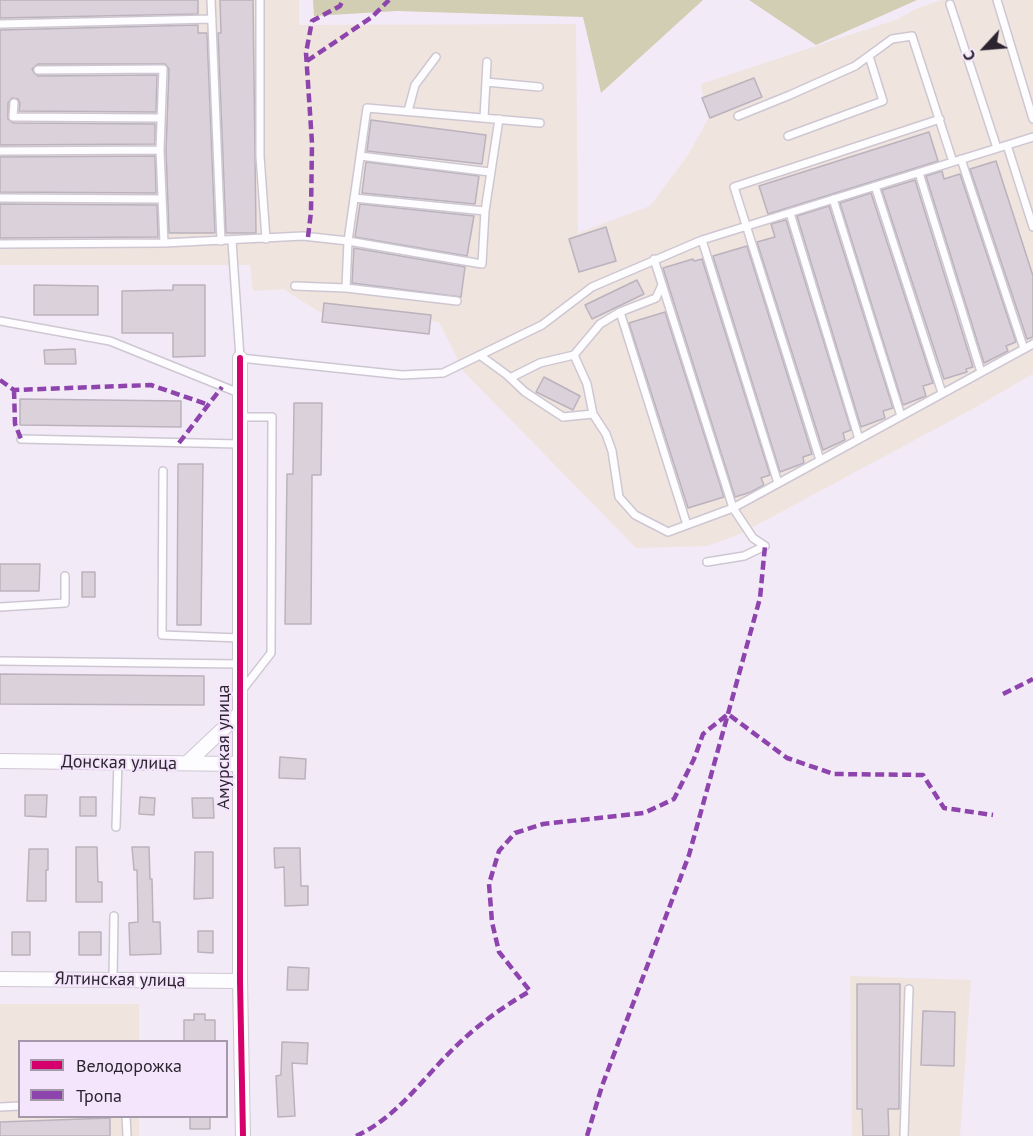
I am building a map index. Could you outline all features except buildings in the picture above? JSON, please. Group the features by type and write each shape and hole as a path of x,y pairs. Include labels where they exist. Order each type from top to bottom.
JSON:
{"street":[{"name":"Амурская улица","path":"240,358 238,393 239,764 243,1136"},
{"path":"187,763 239,714"},
{"name":"Донская улица","path":"0,761 239,764"},
{"name":"Ялтинская улица","path":"0,979 240,981"}],"lane":[{"path":"211,0 221,241"},
{"path":"260,0 260,156 266,239"},
{"path":"997,0 1033,119"},
{"path":"950,4 997,148"},
{"path":"0,24 212,19"},
{"path":"738,116 855,66 892,39 912,36 952,162"},
{"path":"788,136 883,101 868,56"},
{"path":"408,111 415,85 436,57"},
{"path":"483,118 487,62"},
{"path":"38,70 163,69 160,150 164,243"},
{"path":"486,82 539,87"},
{"path":"14,103 14,117 161,118"},
{"path":"346,288 348,241 367,108 540,123"},
{"path":"0,244 164,243 303,236 348,241 482,264 485,211 499,119"},
{"path":"820,460 734,187 940,119"},
{"path":"232,241 240,358 402,375 443,373 542,325 592,287 702,240 1033,137"},
{"path":"1007,145 1033,226"},
{"path":"0,151 160,150"},
{"path":"360,156 490,172"},
{"path":"962,159 1024,349"},
{"path":"918,173 981,372"},
{"path":"875,186 942,393"},
{"path":"0,198 161,199"},
{"path":"354,198 485,211"},
{"path":"833,199 901,416"},
{"path":"790,213 859,439"},
{"path":"702,240 777,483"},
{"path":"654,260 733,508 753,538 765,546 744,556 707,562"},
{"path":"510,378 540,363 574,355 600,324 620,312 656,298 662,285"},
{"path":"295,286 346,288 457,301"},
{"path":"620,312 687,525"},
{"path":"0,321 110,341 238,393"},
{"path":"574,355 587,384 593,414 606,434 612,451 620,497 635,515 668,532 733,508 1033,344"},
{"path":"481,356 525,392 563,417 593,414"},
{"path":"239,417 272,417 271,653 239,694"},
{"path":"21,439 238,444"},
{"path":"163,471 162,636 239,638"},
{"path":"0,607 65,603 65,576"},
{"path":"0,661 239,664"},
{"path":"116,827 118,762"},
{"path":"113,980 114,916"},
{"path":"904,1136 909,989"},
{"path":"0,1107 18,1106"},
{"path":"126,1118 127,1136"}],"shaded area":[{"path":"0,0 299,0 299,25 576,24 578,233 650,206 688,155 708,119 701,84 898,19 916,9 941,0 1033,0 1033,374 740,534 707,546 636,548 464,372 439,322 323,314 283,289 253,291 250,265 0,265"},
{"path":"313,0 703,0 601,93 583,17 397,11 314,16"},
{"path":"749,0 917,0 816,45"},
{"path":"850,976 971,980 960,1136 852,1136"},
{"path":"0,1004 139,1004 139,1040 18,1040 18,1118 139,1118 139,1136 0,1136"}],"marked path":[{"path":"308,237 311,212 312,143 306,53 312,21 340,6 343,0"},
{"path":"307,61 372,17 389,0"},
{"path":"0,380 14,390 151,385 209,405"},
{"path":"179,443 222,387"},
{"path":"14,390 15,424 21,439"},
{"path":"587,1136 602,1086 689,855 760,598 765,546"},
{"path":"1003,694 1033,679"},
{"path":"356,1136 396,1109 470,1033 530,991 499,952 492,922 489,884 499,851 515,833 543,824 644,813 674,799 694,759 703,734 728,714 787,758 834,774 923,775 944,808 993,815"}],"cycle path":[{"path":"240,358 240,981 243,1136"}]}
